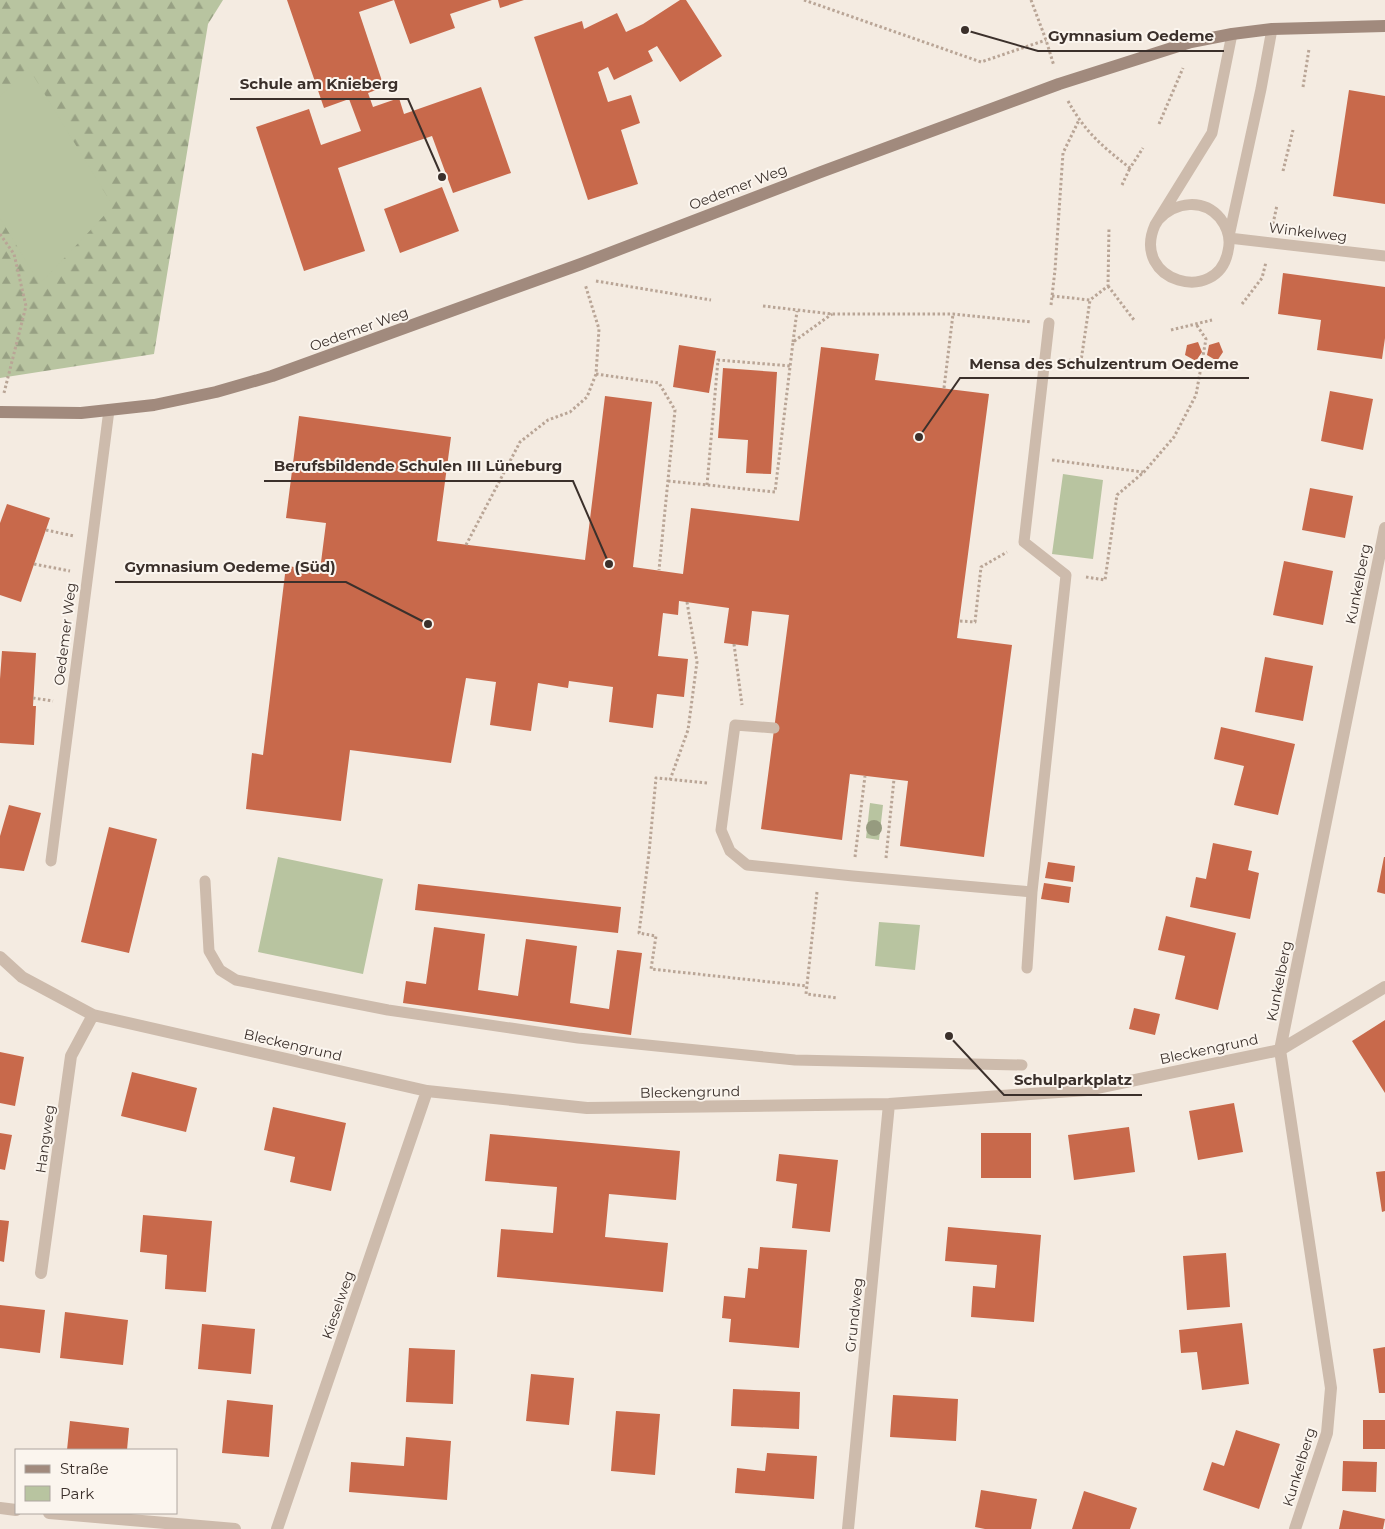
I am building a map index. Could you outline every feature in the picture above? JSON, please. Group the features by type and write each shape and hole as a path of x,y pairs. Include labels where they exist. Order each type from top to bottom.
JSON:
{"street":[{"name":"Oedemer Weg","path":"0,412 81,413 154,405 208,394 272,376 581,264 821,172 1059,84 1191,42 1272,29 1385,26"},
{"name":"Kunkelberg","path":"1295,1529 1327,1433 1331,1388 1280,1050 1385,528"},
{"name":"Bleckengrund","path":"0,957 22,977 93,1015 427,1090 587,1108 889,1104 1087,1090 1280,1050 1385,987"},
{"name":"Hangweg","path":"41,1273 71,1056 93,1015"},
{"name":"Kieselweg","path":"277,1529 427,1090"},
{"name":"Grundweg","path":"848,1529 889,1104"},
{"path":"0,1508 15,1510"},
{"path":"61,1514 235,1529"}],"lane":[{"path":"1232,34 1212,133 1159,219 1151,238 1153,256 1161,270 1169,277 1189,283 1200,282 1214,274 1221,267 1227,255 1272,29"},
{"path":"1159,219 1178,206 1193,204 1201,206 1215,213 1224,225 1229,238"},
{"name":"Winkelweg","path":"1229,238 1385,256"},
{"path":"1027,968 1032,892 1066,575 1024,542 1049,323"},
{"name":"Oedemer Weg","path":"51,861 109,410"},
{"path":"774,728 735,724 721,830 730,851 747,865 1032,892"},
{"path":"205,881 209,951 220,970 236,980 388,1010 578,1038 795,1060 1022,1065"}],"path":[{"path":"804,0 981,62 1046,40"},
{"path":"1031,0 1046,40 1059,84"},
{"path":"1268,50 1309,48 1303,87"},
{"path":"1173,71 1192,66"},
{"path":"1159,124 1183,68"},
{"path":"763,306 832,314 953,314 1049,323 1055,270 1063,153 1079,120 1103,147 1130,168"},
{"path":"1283,171 1292,130"},
{"path":"1122,185 1143,148"},
{"path":"1109,227 1108,286 1134,320"},
{"path":"0,234 14,254 26,306 0,412"},
{"path":"466,545 520,442 548,420 570,412 586,397 596,374 599,329 583,279"},
{"path":"593,280 710,300"},
{"path":"1052,296 1090,300 1108,286"},
{"path":"1082,361 1090,300"},
{"path":"668,481 775,492 797,311"},
{"path":"793,342 832,314"},
{"path":"944,388 953,314"},
{"path":"1171,330 1212,320"},
{"path":"1066,575 1105,580 1117,495 1144,472 1174,437 1196,395 1206,339 1196,324"},
{"path":"707,485 718,360 791,366"},
{"path":"596,374 659,382 676,410 659,570"},
{"path":"1034,458 1144,472"},
{"path":"46,530 92,540"},
{"path":"960,621 976,622 980,567 1024,542"},
{"path":"34,564 88,575"},
{"path":"670,780 688,730 697,662 687,602"},
{"path":"734,644 745,725"},
{"path":"853,876 865,776"},
{"path":"703,783 656,778 649,853 638,933 656,936 651,970 807,986"},
{"path":"884,878 894,780"},
{"path":"819,872 806,994 838,998"}],"green space":[{"path":"0,0 223,0 208,24 154,354 0,378"},
{"path":"28,67 113,206 40,284 0,218 0,97"},
{"path":"1063,474 1103,480 1093,559 1052,554"},
{"path":"870,803 883,805 879,840 866,838"},
{"path":"278,857 383,879 363,974 258,952"},
{"path":"879,922 920,925 915,970 875,966"}],"building":[{"path":"287,0 394,0 359,12 384,87 368,93 373,107 399,98 404,114 481,87 511,173 453,193 432,136 338,168 365,251 304,271 256,127 309,109 321,145 361,131 349,99 324,108"},
{"path":"394,0 492,0 450,14 455,28 410,44"},
{"path":"498,0 524,0 500,8"},
{"path":"680,0 686,0 722,56 680,82 657,46 648,51 653,61 614,80 608,67 598,72 608,102 631,95 640,123 621,130 638,184 588,200 534,37 582,21 584,29 617,13 626,32 643,24"},
{"path":"1349,90 1385,96 1385,204 1333,196"},
{"path":"442,187 459,231 400,253 384,209"},
{"path":"1283,273 1385,287 1385,338 1382,359 1317,350 1321,320 1278,314"},
{"path":"1198,342 1202,352 1196,361 1185,355 1187,345"},
{"path":"1219,342 1223,352 1217,361 1207,355 1209,345"},
{"path":"679,345 716,351 709,393 673,387"},
{"path":"821,347 879,354 875,380 989,394 957,638 1012,645 984,857 900,846 908,781 850,774 842,840 761,829 789,615 752,611 748,646 724,643 729,608 679,601 678,615 663,613 658,656 688,659 684,697 657,694 653,728 609,722 613,687 569,681 568,688 538,683 531,731 490,725 496,682 466,678 451,763 350,750 341,821 246,809 252,753 263,755 286,566 320,570 326,523 286,518 299,416 451,437 437,541 585,560 605,396 652,402 633,567 683,574 691,508 799,521"},
{"path":"723,368 777,372 771,474 746,473 748,440 718,438"},
{"path":"1330,391 1373,399 1363,450 1321,441"},
{"path":"1310,488 1353,496 1345,538 1302,530"},
{"path":"7,504 50,518 21,602 0,595 0,523"},
{"path":"1284,561 1333,571 1323,625 1273,615"},
{"path":"2,651 36,653 33,706 36,706 34,745 0,743"},
{"path":"1265,657 1313,666 1303,721 1255,712"},
{"path":"1221,727 1295,744 1278,815 1234,805 1244,766 1214,759"},
{"path":"9,805 41,813 24,871 0,868 0,836"},
{"path":"109,827 157,839 129,953 81,942"},
{"path":"1213,843 1252,851 1248,870 1259,873 1250,919 1190,907 1196,877 1206,879"},
{"path":"1385,857 1385,894 1377,892"},
{"path":"1048,862 1075,866 1073,882 1045,878"},
{"path":"1044,883 1071,887 1069,903 1041,899"},
{"path":"418,884 621,907 618,933 415,910"},
{"path":"1166,916 1236,933 1218,1010 1175,999 1185,956 1158,950"},
{"path":"434,927 485,934 478,990 518,996 526,939 577,946 570,1003 609,1009 617,950 642,953 631,1035 403,1003 406,981 426,984"},
{"path":"1134,1008 1160,1014 1155,1035 1129,1029"},
{"path":"1385,1020 1385,1093 1352,1041"},
{"path":"0,1052 24,1057 15,1106 0,1103"},
{"path":"132,1072 197,1088 186,1132 121,1116"},
{"path":"1234,1103 1243,1152 1198,1160 1189,1111"},
{"path":"273,1107 346,1123 331,1191 290,1182 295,1157 264,1150"},
{"path":"1129,1127 1135,1172 1074,1180 1068,1135"},
{"path":"0,1133 12,1135 5,1170 0,1169"},
{"path":"981,1133 1031,1133 1031,1178 981,1178"},
{"path":"490,1134 680,1151 676,1200 609,1194 605,1237 668,1243 663,1292 497,1277 501,1229 553,1233 557,1187 485,1181"},
{"path":"779,1154 838,1160 830,1232 792,1228 797,1184 776,1181"},
{"path":"1385,1171 1385,1211 1382,1212 1376,1172"},
{"path":"143,1215 212,1221 206,1292 165,1289 167,1255 140,1252"},
{"path":"0,1220 9,1221 4,1262 0,1261"},
{"path":"948,1227 1041,1235 1034,1322 971,1317 973,1286 995,1288 997,1265 945,1261"},
{"path":"760,1247 807,1250 799,1348 729,1342 731,1319 722,1318 724,1296 745,1298 748,1268 758,1269"},
{"path":"1226,1253 1230,1307 1187,1310 1183,1256"},
{"path":"0,1305 45,1310 40,1353 0,1348"},
{"path":"65,1312 128,1320 123,1365 60,1358"},
{"path":"1242,1323 1249,1384 1202,1390 1197,1352 1181,1353 1179,1330"},
{"path":"202,1324 255,1329 251,1374 198,1369"},
{"path":"1385,1347 1385,1393 1379,1393 1373,1349"},
{"path":"409,1348 455,1350 453,1404 406,1402"},
{"path":"531,1374 574,1378 569,1425 526,1421"},
{"path":"733,1389 800,1392 799,1429 731,1426"},
{"path":"893,1395 958,1399 956,1441 890,1437"},
{"path":"227,1400 273,1405 269,1457 222,1453"},
{"path":"616,1411 660,1414 655,1475 611,1471"},
{"path":"1363,1420 1385,1420 1385,1449 1363,1449"},
{"path":"70,1421 129,1428 127,1449 67,1449"},
{"path":"1236,1430 1280,1444 1259,1509 1203,1490 1212,1462 1224,1466"},
{"path":"406,1437 451,1441 447,1500 349,1492 351,1462 404,1466"},
{"path":"767,1453 817,1456 814,1499 735,1493 737,1468 765,1471"},
{"path":"1343,1461 1377,1462 1376,1492 1342,1491"},
{"path":"981,1490 1037,1499 1031,1529 985,1529 975,1527"},
{"path":"1084,1491 1137,1508 1130,1529 1072,1529"},
{"path":"1343,1510 1385,1519 1383,1529 1339,1529"}],"place":[{"name":"Gymnasium Oedeme","path":"965,30"},
{"name":"Schule am Knieberg","path":"442,177"},
{"name":"Mensa des Schulzentrum Oedeme","path":"919,437"},
{"name":"Berufsbildende Schulen III Lüneburg","path":"609,564"},
{"name":"Gymnasium Oedeme (Süd)","path":"428,624"},
{"name":"Schulparkplatz","path":"949,1036"}]}
